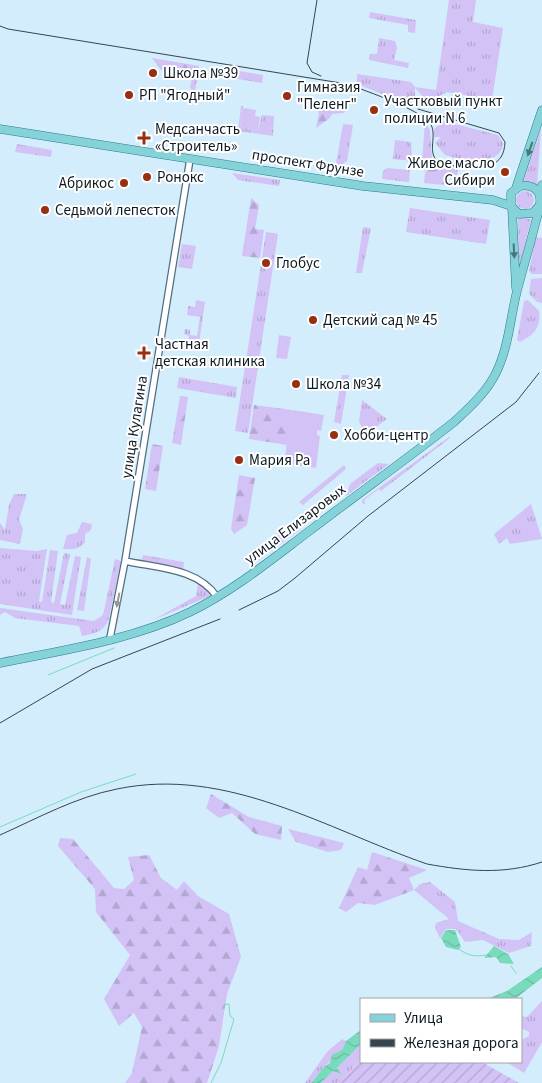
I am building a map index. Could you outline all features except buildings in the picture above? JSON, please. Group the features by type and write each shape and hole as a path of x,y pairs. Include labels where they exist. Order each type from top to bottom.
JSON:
{"main road":[{"path":"542,110 515,189 510,198 511,207 519,214 528,215 539,206 542,185"},
{"name":"проспект Фрунзе","path":"0,129 363,186 493,200 511,207"},
{"path":"493,200 515,189 530,186 540,195"},
{"name":"улица Елизаровых","path":"0,663 110,638 163,623 189,613 254,573 417,450 476,401 492,380 504,352 516,295 539,206"},
{"name":"улица Елизаровых","path":"511,207 516,295"}],"street":[{"name":"улица Кулагина","path":"110,638 125,562 190,159"},
{"path":"125,562 188,574 203,581 217,597"}],"green space":[{"path":"449,0 476,0 473,22 503,28 492,100 447,92 428,102 415,88 415,97 420,106 415,107 357,84 357,74 411,82 415,87 436,90"},
{"path":"370,12 416,20 415,33 408,32 408,25 369,18"},
{"path":"379,38 395,41 397,48 394,60 409,63 408,68 369,60 370,54 377,54"},
{"path":"152,58 199,66 195,91 190,88 193,74 188,69 166,66 163,72"},
{"path":"227,69 263,75 262,83 226,77"},
{"path":"316,104 347,109 344,113 332,114 330,118 316,128 319,113"},
{"path":"241,106 243,106 240,127 258,130 262,115 274,116 273,136 238,131"},
{"path":"243,108 256,110 255,116 260,117 258,130 240,127"},
{"path":"443,121 498,135 503,143 501,151 496,156 480,160 461,159 445,155 435,143 441,137 434,137 434,129"},
{"path":"425,122 430,130 432,159 424,172 425,162 422,161"},
{"path":"343,124 353,125 347,161 335,169"},
{"path":"541,129 537,186 523,182"},
{"path":"395,140 411,142 412,161 393,159"},
{"path":"17,144 52,150 51,157 15,152"},
{"path":"432,161 444,167 458,169 457,178 445,177 444,185 424,183 425,173"},
{"path":"387,168 410,170 409,182 382,179 383,171"},
{"path":"232,173 280,180 279,186 238,180"},
{"path":"521,191 529,191 534,196 532,207 521,209 516,204 516,196"},
{"path":"251,198 259,205 255,229 264,230 260,258 242,256"},
{"path":"410,208 490,220 486,244 406,232"},
{"path":"518,217 531,219 519,269"},
{"path":"363,227 371,228 362,273 356,273"},
{"path":"266,232 278,234 248,433 235,431"},
{"path":"536,237 542,238 542,274 532,274 529,271"},
{"path":"182,244 196,246 192,269 178,267"},
{"path":"542,278 542,303 537,302 529,294 531,279"},
{"path":"196,300 205,302 198,350 187,348 189,336 184,334 185,329 190,330 190,335 197,336 200,317 187,315 188,306 195,307"},
{"path":"528,300 539,311 539,322 533,334 520,342 517,340 524,301"},
{"path":"279,335 291,337 287,359 276,358"},
{"path":"342,375 349,375 341,424 334,422"},
{"path":"179,377 237,387 236,398 177,388"},
{"path":"180,396 188,397 181,445 172,443"},
{"path":"362,400 387,419 373,429 362,427 359,422"},
{"path":"254,405 292,410 287,445 249,439"},
{"path":"292,410 324,415 321,431 317,430 317,435 320,436 316,468 284,463"},
{"path":"449,437 381,491 379,489 364,500 365,503 363,505 362,500"},
{"path":"152,444 163,446 156,491 145,489"},
{"path":"378,463 389,464 346,496 350,484"},
{"path":"344,465 346,469 303,505 299,502"},
{"path":"239,475 255,478 247,525 234,534 231,529"},
{"path":"14,494 27,494 19,520 23,529 20,544 0,540 0,523 5,530 9,505"},
{"path":"531,504 542,539 510,544 507,538 499,544 494,534"},
{"path":"296,519 301,529 255,563 252,554 266,546"},
{"path":"82,522 92,524 91,530 85,534 85,542 76,548 63,549 67,535 77,533"},
{"path":"0,548 37,551 47,549 39,601 42,602 50,550 58,551 51,602 54,603 64,553 70,554 60,604 65,605 75,556 81,557 72,615 0,604"},
{"path":"143,555 184,562 183,570 141,562"},
{"path":"87,557 91,559 84,611 77,610"},
{"path":"115,559 121,561 109,618 105,626 99,631 82,636 79,626 15,618 5,612 0,615 0,608 94,621 103,615"},
{"path":"201,582 211,592 210,596 153,620 196,596 198,584"},
{"path":"211,794 249,817 282,826 281,840 255,834 232,813 219,818 206,808"},
{"path":"288,829 344,843 341,850 328,852 296,842"},
{"path":"60,838 73,839 114,888 124,889 134,880 128,857 149,855 161,878 177,890 184,881 198,896 229,914 241,957 227,994 219,1046 207,1083 125,1083 132,1073 142,1027 134,1013 119,1026 104,999 130,955 96,912 95,889 58,846"},
{"path":"372,852 427,870 409,878 414,890 375,905 358,903 346,912 339,908 358,867 367,870"},
{"path":"430,882 455,902 458,921 499,939 519,940 532,932 531,946 509,953 483,940 465,942 456,929 446,929 440,938 435,928 436,923 449,919 414,890 420,884"},
{"path":"542,1001 542,1042 524,1073 508,1063 522,1063 522,1040 529,1036 529,1032 522,1028 522,1016 527,1017"},
{"path":"342,1039 346,1041 342,1050 311,1083 305,1083 327,1052"},
{"path":"360,1045 360,1061 338,1083 321,1083 333,1071 341,1075 337,1068"},
{"path":"360,1061 360,1063 484,1063 519,1083 338,1083"}],"water":[{"path":"446,930 455,930 461,947 458,950 446,947 441,938"},
{"path":"494,946 508,954 514,964 500,963 496,957 484,958"},
{"path":"542,967 542,978 516,998 490,998 507,991"},
{"path":"360,1031 360,1045 337,1068 342,1075 333,1071 321,1083 311,1083 325,1066 330,1063 332,1055 342,1050 346,1041"}],"waterway":[{"path":"48,675 114,648"},
{"path":"0,827 81,792 136,774"},
{"path":"459,949 472,955 486,955"},
{"path":"511,966 516,973"},
{"path":"211,1083 221,1063 234,1019 230,1016 229,1004 223,1005"}],"tram line":[{"path":"317,0 307,63 312,72 321,76"},
{"path":"0,26 8,29 347,84 408,108 428,121 433,132 433,155 439,163 479,167 497,162 501,157 505,142 499,133 418,109"}],"railway":[{"path":"239,610 278,591 295,578 368,516 516,402 539,373"},
{"path":"0,723 92,669 220,619"},
{"path":"0,835 87,797 117,789 158,784 198,786 237,793 314,819 427,864 470,870 499,870 513,869 542,862"}],"place":[{"name":"Школа №39","path":"153,73"},
{"name":"РП \"Ягодный\"","path":"129,95"},
{"name":"Гимназия \"Пеленг\"","path":"287,96"},
{"name":"Участковый пункт полиции N 6","path":"374,110"},
{"name":"Медсанчасть «Строитель»","path":"144,138"},
{"name":"Живое масло Сибири","path":"505,172"},
{"name":"Ронокс","path":"147,177"},
{"name":"Абрикос","path":"124,183"},
{"name":"Седьмой лепесток","path":"45,210"},
{"name":"Глобус","path":"266,263"},
{"name":"Детский сад № 45","path":"313,320"},
{"name":"Частная детская клиника","path":"144,353"},
{"name":"Школа №34","path":"296,384"},
{"name":"Хобби-центр","path":"334,435"},
{"name":"Мария Ра","path":"239,460"}]}
